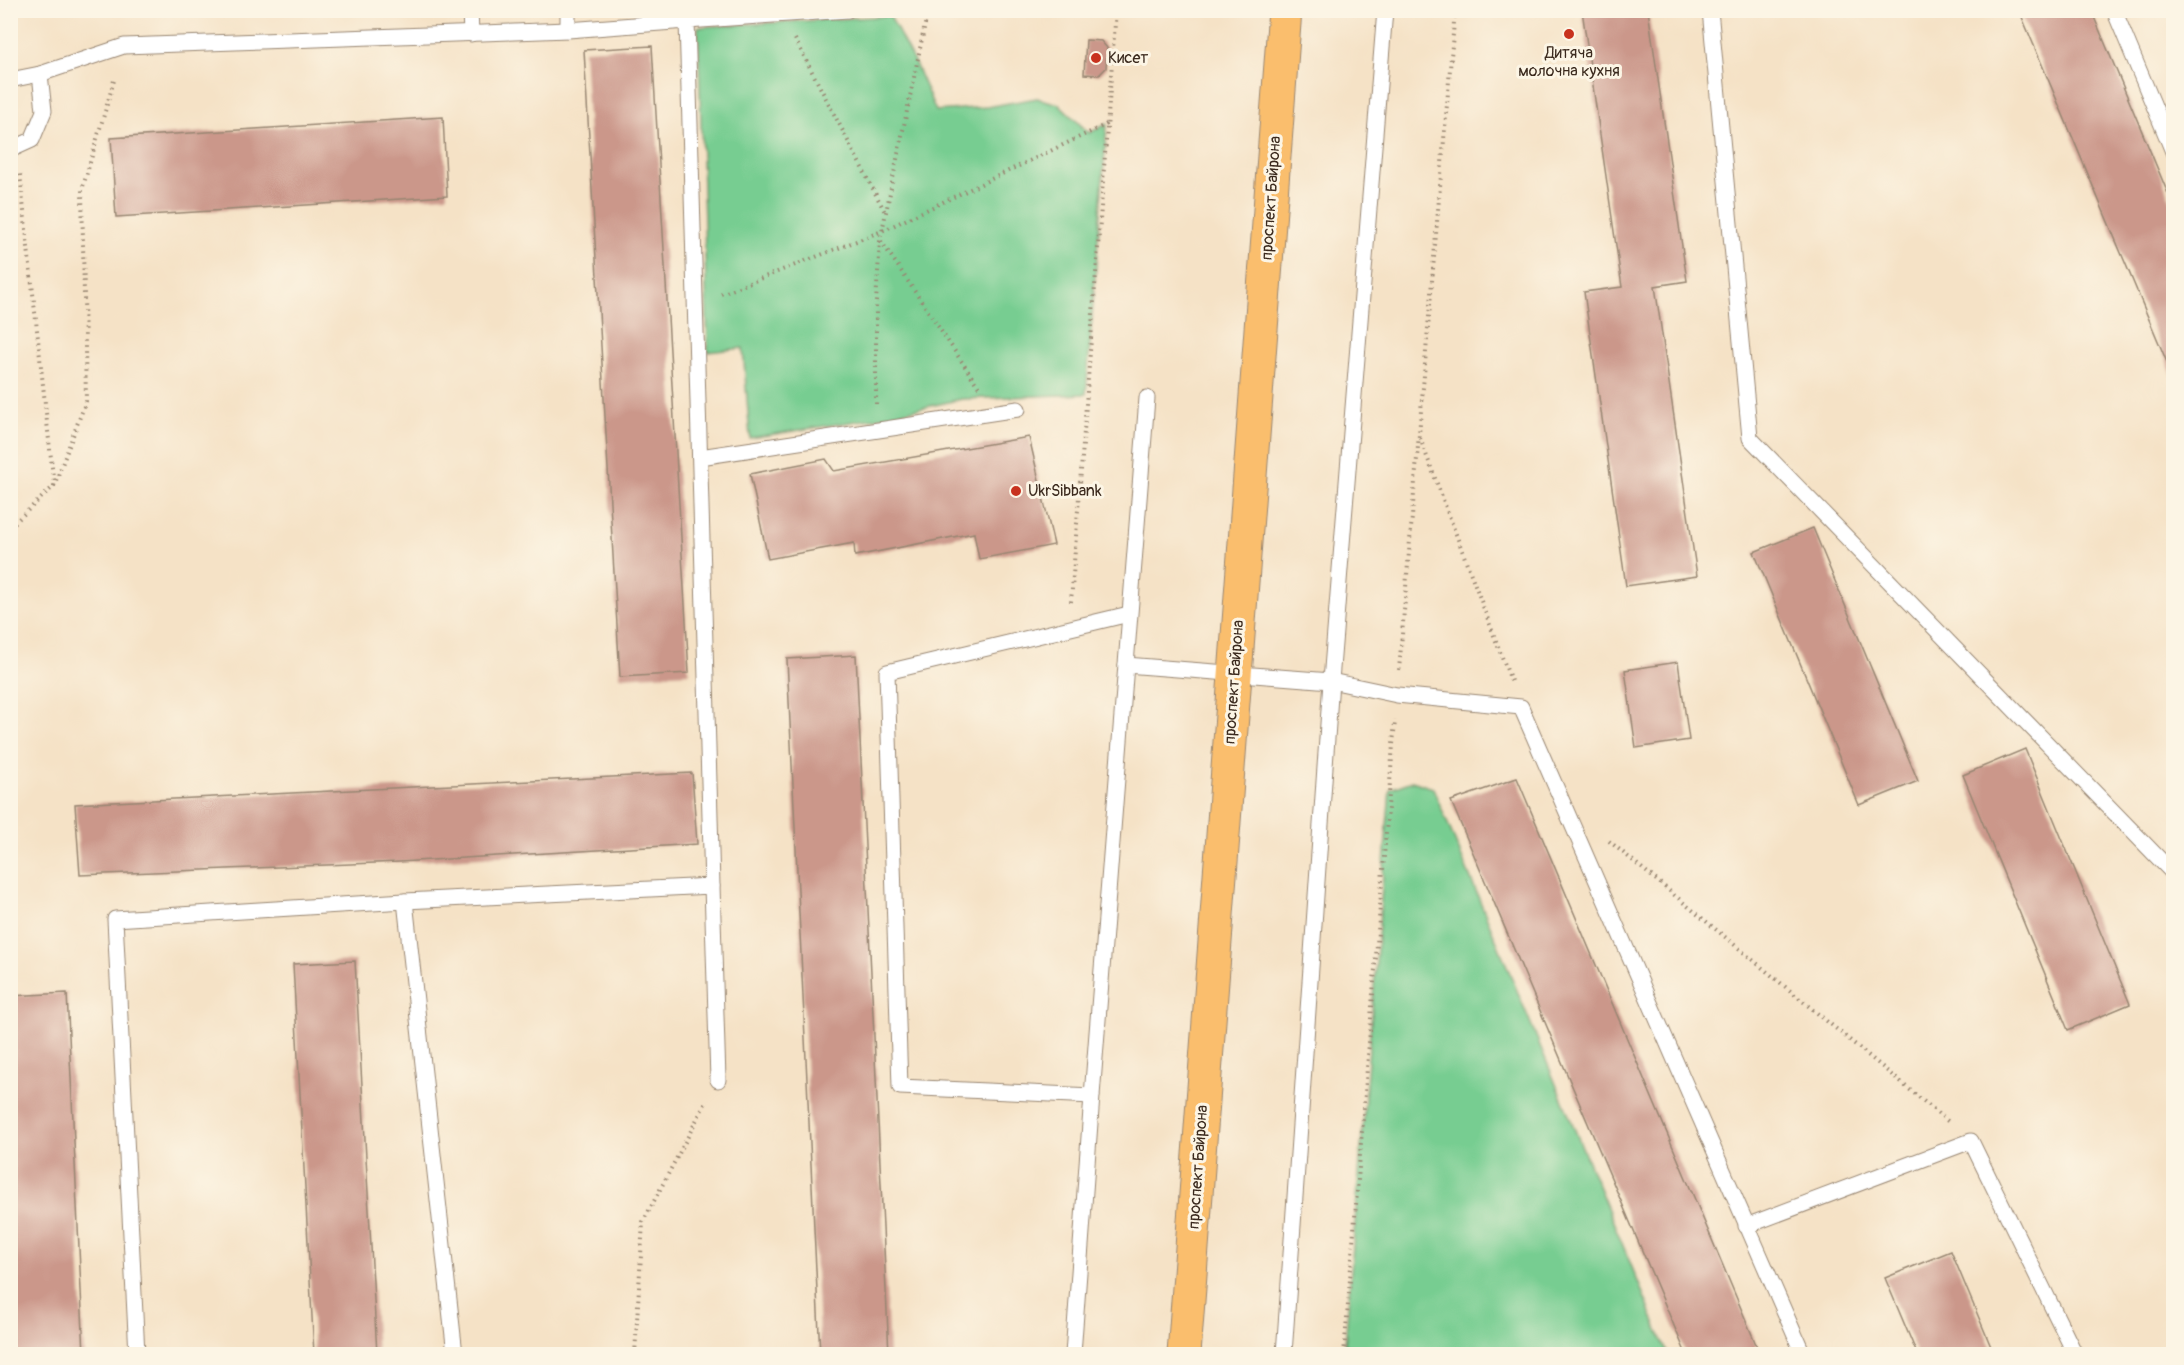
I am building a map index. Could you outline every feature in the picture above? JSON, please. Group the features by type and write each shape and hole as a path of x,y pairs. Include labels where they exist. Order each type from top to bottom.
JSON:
{"main road":[{"name":"проспект Байрона","path":"1184,1354 1285,10"}],"lane":[{"path":"470,10 471,34"},
{"path":"568,10 568,30"},
{"path":"10,80 40,74 124,46 568,30 848,10"},
{"path":"1284,1354 1331,681 1385,10"},
{"path":"1710,10 1750,438 2174,874"},
{"path":"2114,10 2174,154"},
{"path":"687,21 718,1080"},
{"path":"14,148 32,140 44,111 40,74"},
{"path":"1073,1354 1129,614 1148,398"},
{"path":"700,457 876,429 1018,410"},
{"path":"1092,1096 900,1088 887,672 1129,614"},
{"path":"1126,665 1331,681 1397,695 1521,707 1803,1354"},
{"path":"137,1354 115,919 405,901 712,886"},
{"path":"405,901 455,1354"},
{"path":"1746,1226 1971,1141 2075,1354"}],"path":[{"path":"876,429 876,302 880,241 928,10"},
{"path":"1068,629 1116,10"},
{"path":"1344,1354 1455,10"},
{"path":"782,15 886,214"},
{"path":"10,527 54,486 86,401 82,190 124,46"},
{"path":"695,304 882,231 1107,124"},
{"path":"14,148 54,486"},
{"path":"880,241 996,412"},
{"path":"1419,436 1521,707"},
{"path":"1608,839 1971,1141"},
{"path":"635,1354 643,1222 718,1080"}],"green space":[{"path":"890,16 936,111 987,107 1037,98 1059,104 1089,133 1107,124 1086,394 962,399 876,418 750,438 743,348 708,352 698,27"},
{"path":"1412,781 1433,788 1668,1354 1388,1354 1345,1345 1390,789"}],"building":[{"path":"1582,10 1648,10 1687,281 1655,286 1697,576 1626,586 1584,292 1622,287"},
{"path":"2019,10 2091,10 2174,208 2174,379"},
{"name":"Кисет","path":"1086,40 1101,41 1107,48 1106,68 1099,75 1084,74"},
{"path":"652,46 689,673 620,677 584,50"},
{"path":"443,117 447,196 116,217 111,138"},
{"path":"1029,437 1054,545 979,559 974,533 855,556 854,543 768,559 750,474 826,459 834,471"},
{"path":"1813,528 1918,781 1859,805 1754,552"},
{"path":"856,655 889,1354 820,1354 787,659"},
{"path":"1678,662 1689,740 1636,748 1625,670"},
{"path":"2025,749 2130,1004 2068,1030 1963,775"},
{"path":"692,773 697,844 399,862 80,875 75,804"},
{"path":"1517,778 1760,1354 1686,1354 1451,801"},
{"path":"355,961 377,1354 314,1354 293,964"},
{"path":"67,993 84,1354 10,1354 10,996"},
{"path":"1951,1251 1994,1354 1917,1354 1885,1278"}],"place":[{"name":"Дитяча молочна кухня","path":"1569,34"},
{"name":"Кисет","path":"1096,58"},
{"name":"UkrSibbank","path":"1016,491"}]}
